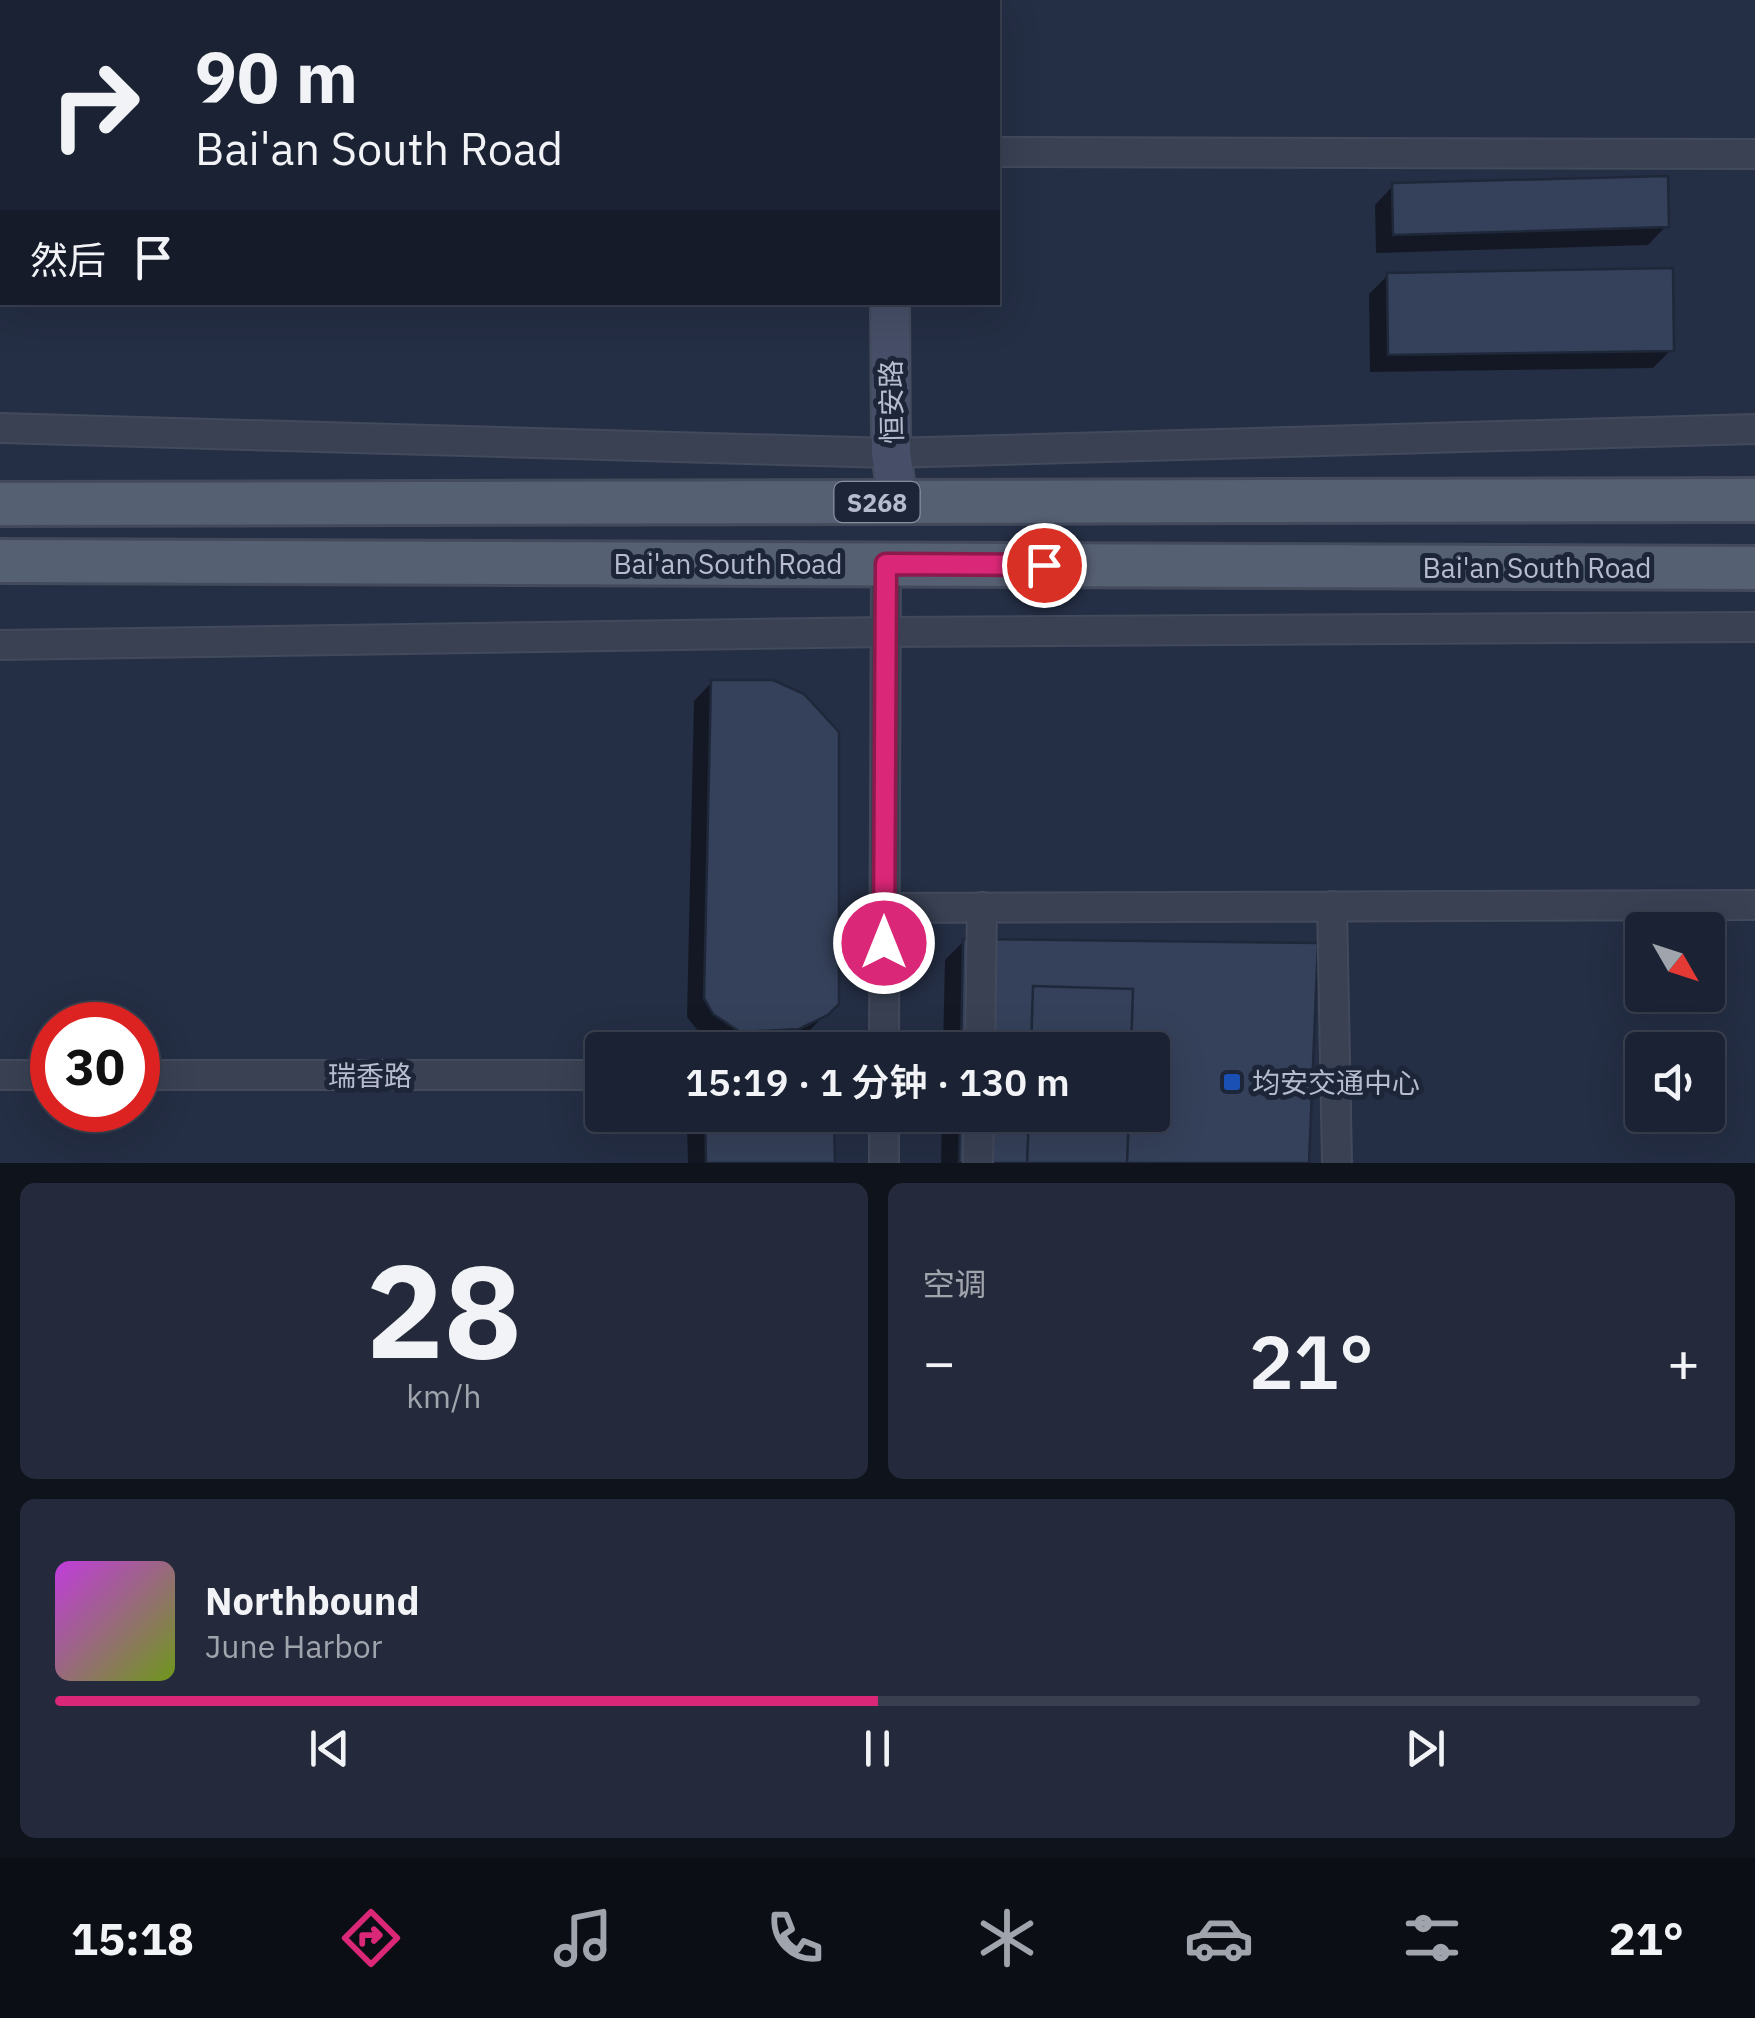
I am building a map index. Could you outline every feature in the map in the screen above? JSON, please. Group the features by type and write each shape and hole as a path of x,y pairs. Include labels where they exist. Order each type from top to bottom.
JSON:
{"main road":[{"name":"S268","path":"0,504 1755,500"},
{"name":"Bai'an South Road","path":"0,560 1755,568"}],"street":[{"path":"1000,152 1755,154"},
{"name":"恒安路","path":"890,305 891,453 898,502"},
{"path":"0,428 891,453 1755,429"},
{"path":"884,1032 886,564"},
{"path":"0,645 886,632 1755,627"},
{"path":"884,908 1755,905"},
{"path":"1332,906 1337,1163"},
{"path":"980,1032 982,908"},
{"path":"0,1075 30,1075"},
{"name":"瑞香路","path":"160,1075 585,1076"},
{"path":"884,1132 884,1163"},
{"path":"978,1163 979,1132"}],"building":[{"path":"1668,176 1669,227 1393,235 1392,183"},
{"path":"1673,268 1674,351 1388,355 1387,273"},
{"path":"711,680 773,680 804,694 839,732 839,1004 828,1015 799,1029 740,1032 713,1014 704,998"},
{"name":"均安交通中心","path":"963,939 1318,943 1309,1163 959,1163 960,1132 1170,1132 1170,1032 961,1032"},
{"path":"1033,986 1133,989 1132,1032 1032,1032"},
{"path":"705,1132 834,1132 835,1163 706,1163"},
{"path":"1028,1132 1128,1132 1127,1163 1027,1163"}],"place":[{"name":"均安交通中心","path":"1232,1082"}],"route":[{"path":"884,943 886,564 1044,565"}]}
